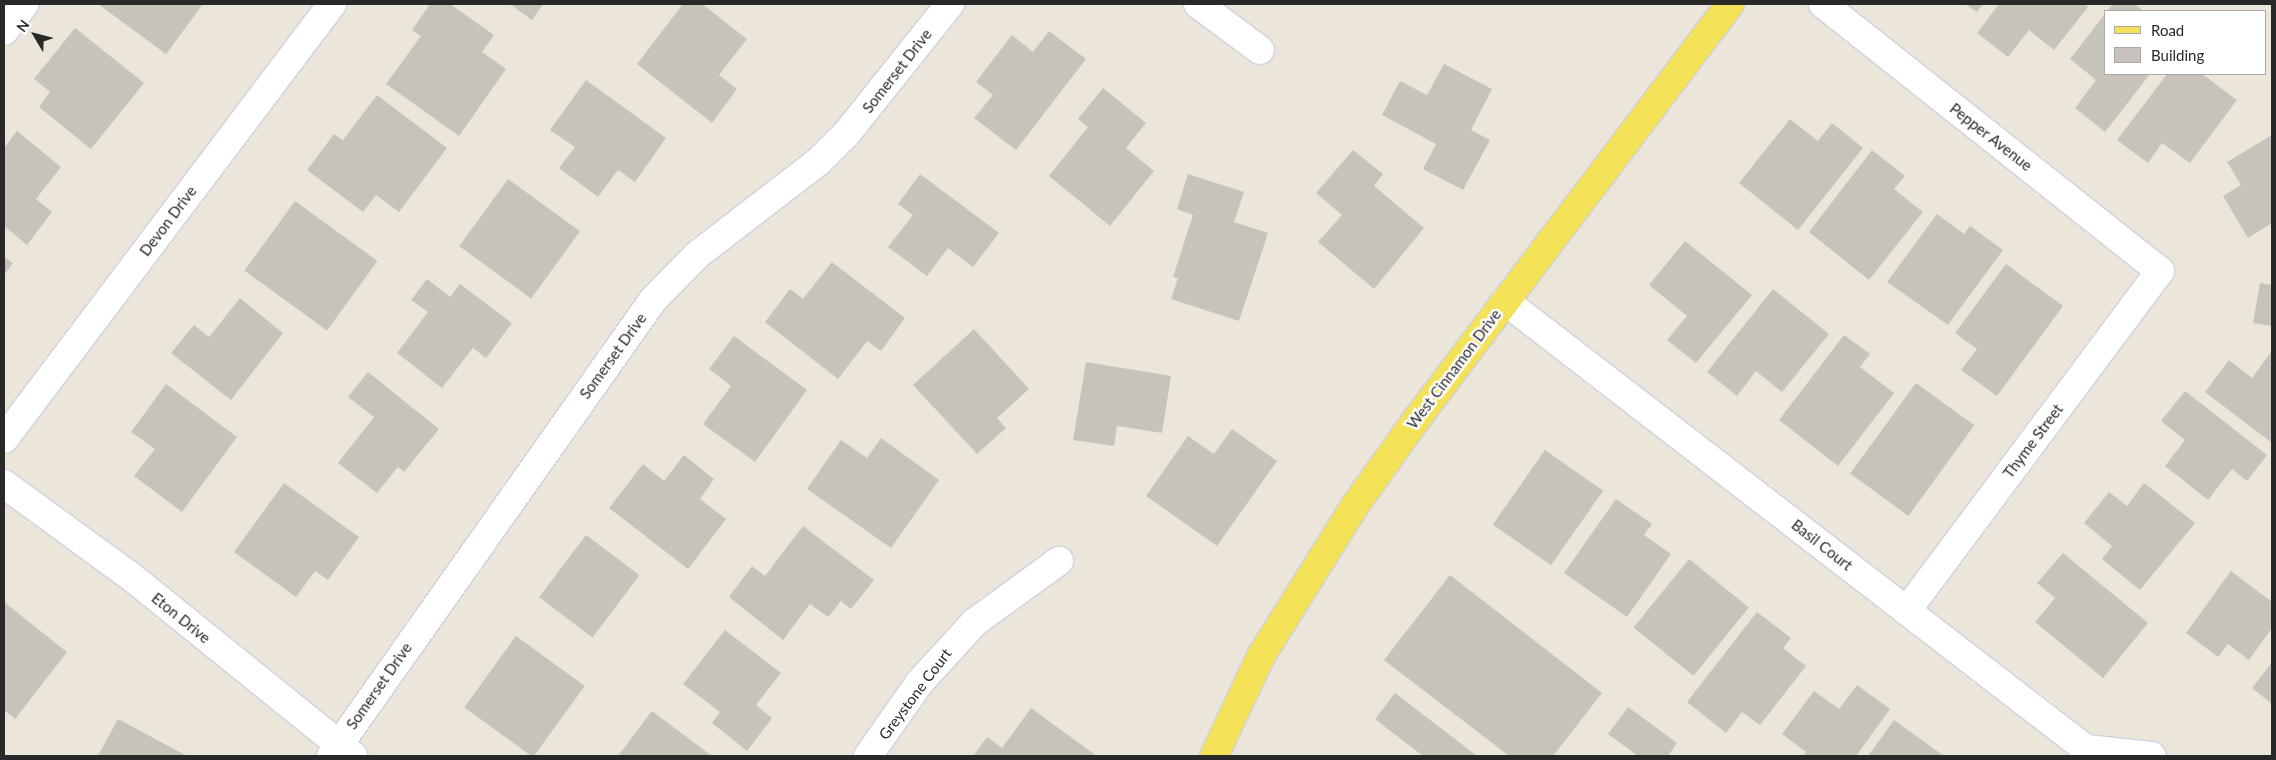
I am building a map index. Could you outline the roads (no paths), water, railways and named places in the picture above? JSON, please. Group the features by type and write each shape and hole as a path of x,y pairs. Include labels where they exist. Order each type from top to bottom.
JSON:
{"main road":[{"name":"West Cinnamon Drive","path":"1214,756 1261,656 1354,507 1505,301 1730,4"}],"street":[{"path":"4,31 24,4"},
{"name":"Devon Drive","path":"4,439 332,4"},
{"name":"Somerset Drive","path":"340,752 653,300 697,256 819,161 840,140 950,4"},
{"path":"1198,4 1260,50"},
{"name":"Pepper Avenue","path":"1823,4 2160,271"},
{"name":"Thyme Street","path":"1907,611 2160,271"},
{"name":"Basil Court","path":"1505,301 2086,749 2152,756"},
{"name":"Eton Drive","path":"4,484 129,575 340,752"},
{"name":"Greystone Court","path":"868,756 920,682 968,628 1059,561"}]}
